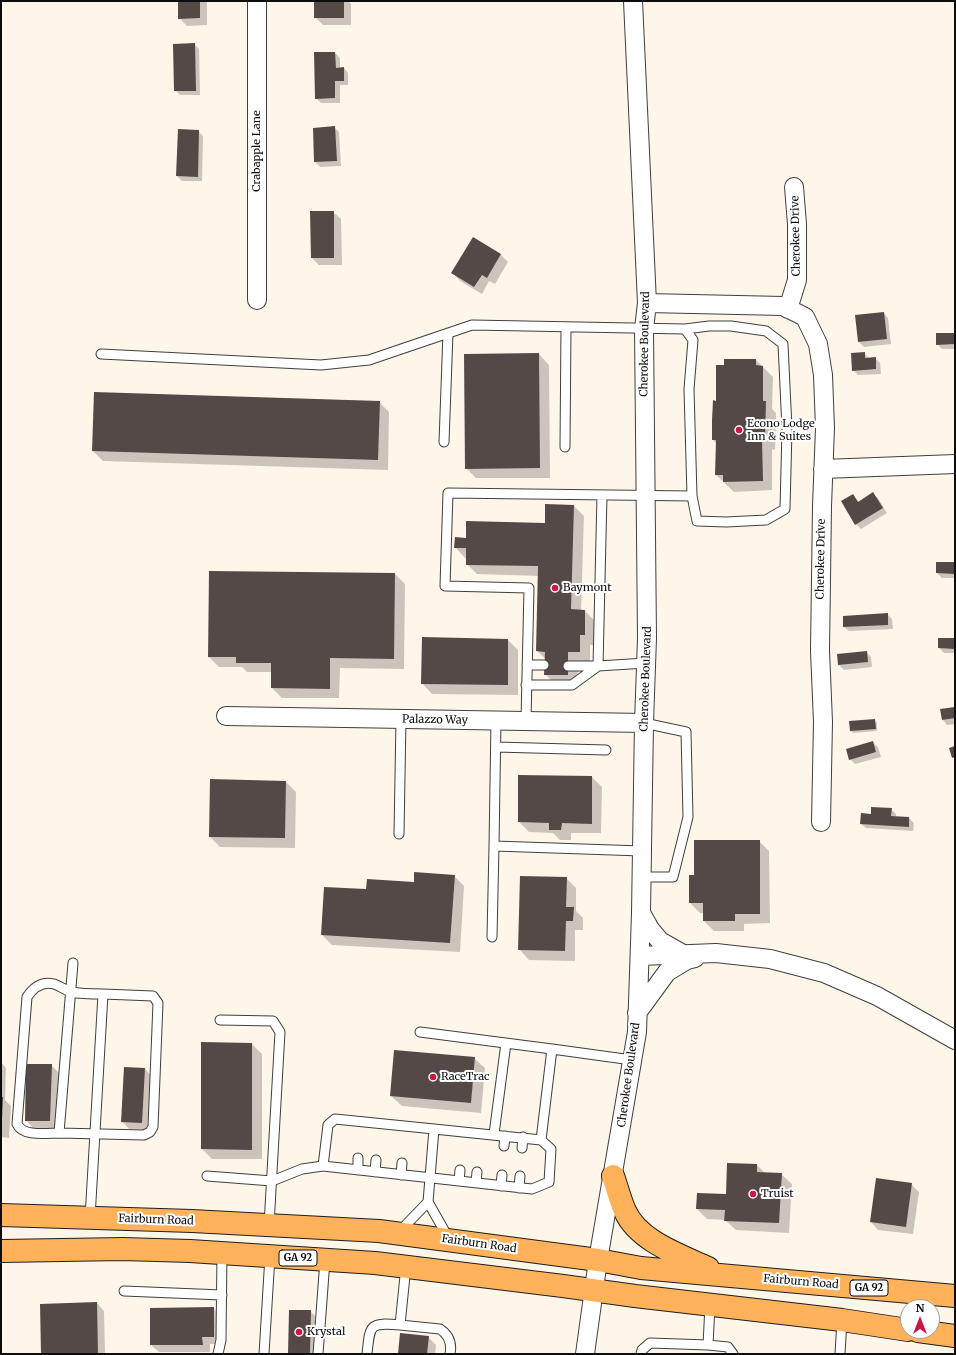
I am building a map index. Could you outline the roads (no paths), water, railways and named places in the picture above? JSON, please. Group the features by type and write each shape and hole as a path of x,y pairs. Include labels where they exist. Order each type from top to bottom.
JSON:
{"main road":[{"path":"613,1176 625,1212 637,1230 658,1244 724,1275"},
{"name":"Fairburn Road","path":"1,1215 192,1221 379,1231 598,1260 641,1268 955,1296"},
{"name":"GA 92","path":"1,1251 124,1249 325,1259 406,1266 710,1305 842,1320 900,1329"},
{"path":"940,1334 955,1336"}],"street":[{"name":"Crabapple Lane","path":"257,1 257,300"},
{"name":"Cherokee Boulevard","path":"585,1354 598,1260 637,1032 638,1013 647,638 644,329 647,302 633,1"},
{"name":"Cherokee Drive","path":"788,309 797,280 797,231 794,186"},
{"name":"Cherokee Drive","path":"647,302 783,306 805,317 818,344 823,375 825,428 822,506 820,651 824,722 821,822"},
{"path":"823,469 955,464"},
{"name":"Palazzo Way","path":"226,716 644,724"},
{"path":"641,913 660,941 683,954"},
{"path":"638,1013 666,972 687,960 716,953"},
{"path":"640,956 716,953 770,959 824,973 877,996 955,1040"}],"lane":[{"path":"100,354 321,365 369,360 472,325 644,329 684,329 709,326 731,326 766,331 783,344 787,429 785,509 766,520 726,522 697,521 692,496 689,389 693,340 684,329"},
{"path":"565,447 566,327"},
{"path":"444,442 448,333"},
{"path":"526,721 529,588 445,586 448,492 692,496"},
{"path":"598,666 602,495"},
{"path":"568,666 598,666 646,662"},
{"path":"527,665 544,665"},
{"path":"526,685 572,685 598,666"},
{"path":"399,834 400,719"},
{"path":"492,937 496,720"},
{"path":"642,877 673,877 688,817 686,732 644,724"},
{"path":"496,747 606,750"},
{"path":"494,846 642,851"},
{"path":"59,1133 73,963"},
{"path":"46,984 53,984 70,992 103,994 153,996 158,1003 153,1127 150,1132 144,1135 26,1133 19,1128 17,1124 27,996 32,989 39,985 46,984"},
{"path":"90,1218 103,994"},
{"path":"220,1020 273,1021 280,1032 269,1225"},
{"path":"420,1032 632,1060"},
{"path":"494,1134 506,1043"},
{"path":"541,1140 552,1049"},
{"path":"207,1176 272,1181 302,1169 323,1166 532,1189 549,1182 551,1149 541,1140 523,1137 481,1133 464,1136 434,1129 404,1130 378,1128 362,1126 335,1119 328,1125 323,1166"},
{"path":"434,1129 428,1202 450,1240"},
{"path":"480,1143 481,1133"},
{"path":"504,1146 505,1136"},
{"path":"522,1148 523,1137"},
{"path":"358,1158 358,1170"},
{"path":"374,1172 376,1160"},
{"path":"400,1174 402,1163"},
{"path":"459,1181 460,1170"},
{"path":"476,1183 478,1172"},
{"path":"501,1186 502,1174"},
{"path":"519,1188 520,1176"},
{"path":"398,1233 428,1202"},
{"path":"218,1354 221,1340 222,1253"},
{"path":"264,1354 270,1256"},
{"path":"318,1354 325,1259"},
{"path":"400,1325 406,1266"},
{"path":"124,1291 222,1295"},
{"path":"708,1345 710,1305"},
{"path":"840,1354 842,1320"},
{"path":"368,1354 369,1332 376,1325 382,1323 440,1330 448,1337 450,1343 450,1354"},
{"path":"641,1354 642,1350 650,1344 708,1345 728,1347 733,1354"}],"place":[{"name":"Econo Lodge Inn & Suites","path":"739,430"},
{"name":"Baymont","path":"555,588"},
{"name":"RaceTrac","path":"433,1077"},
{"name":"Truist","path":"753,1194"},
{"name":"Krystal","path":"299,1332"}]}
